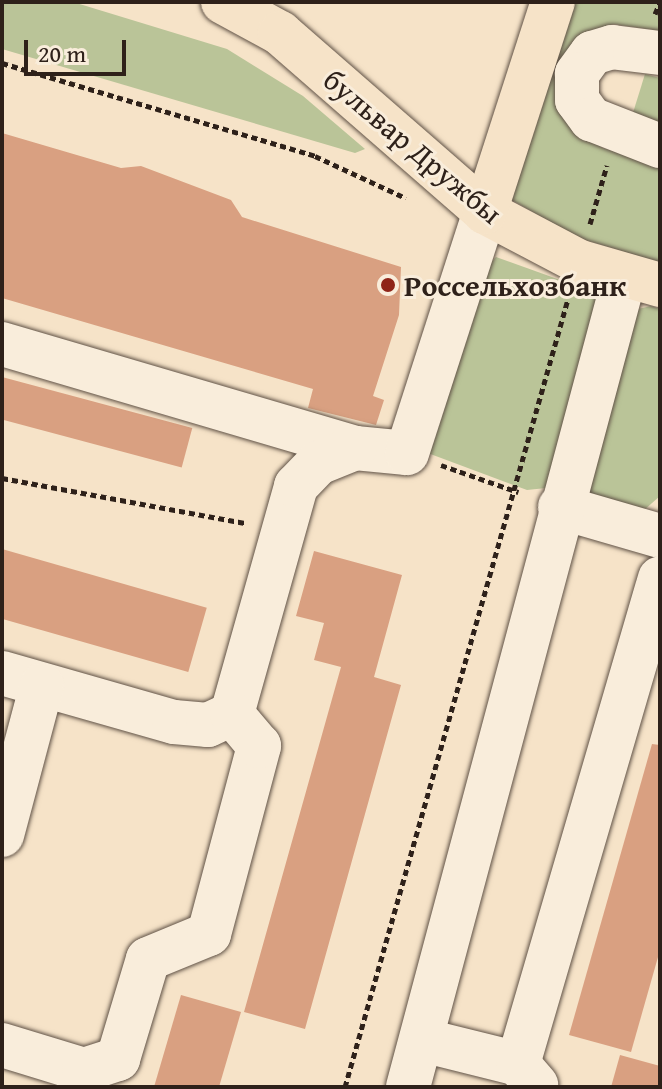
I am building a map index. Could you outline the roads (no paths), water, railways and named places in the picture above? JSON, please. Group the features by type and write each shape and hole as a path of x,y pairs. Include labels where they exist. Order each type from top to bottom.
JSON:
{"main road":[{"name":"бульвар Дружбы","path":"223,2 280,33 485,212 580,262 642,280"},
{"path":"485,212 553,2"}],"street":[{"path":"650,50 592,53 577,74 577,100 616,134 660,146"},
{"path":"2,344 355,448 407,453 485,212"},
{"path":"408,1087 560,507 642,280"},
{"path":"2,835 22,679 174,722 208,725 232,714 296,486 318,463 355,448"},
{"path":"560,507 660,536"},
{"path":"422,1040 528,1076 660,578"},
{"path":"2,1045 84,1070 118,1059 148,959 209,934 259,746 232,714"}],"place":[{"name":"Россельхозбанк","path":"388,285"}]}
